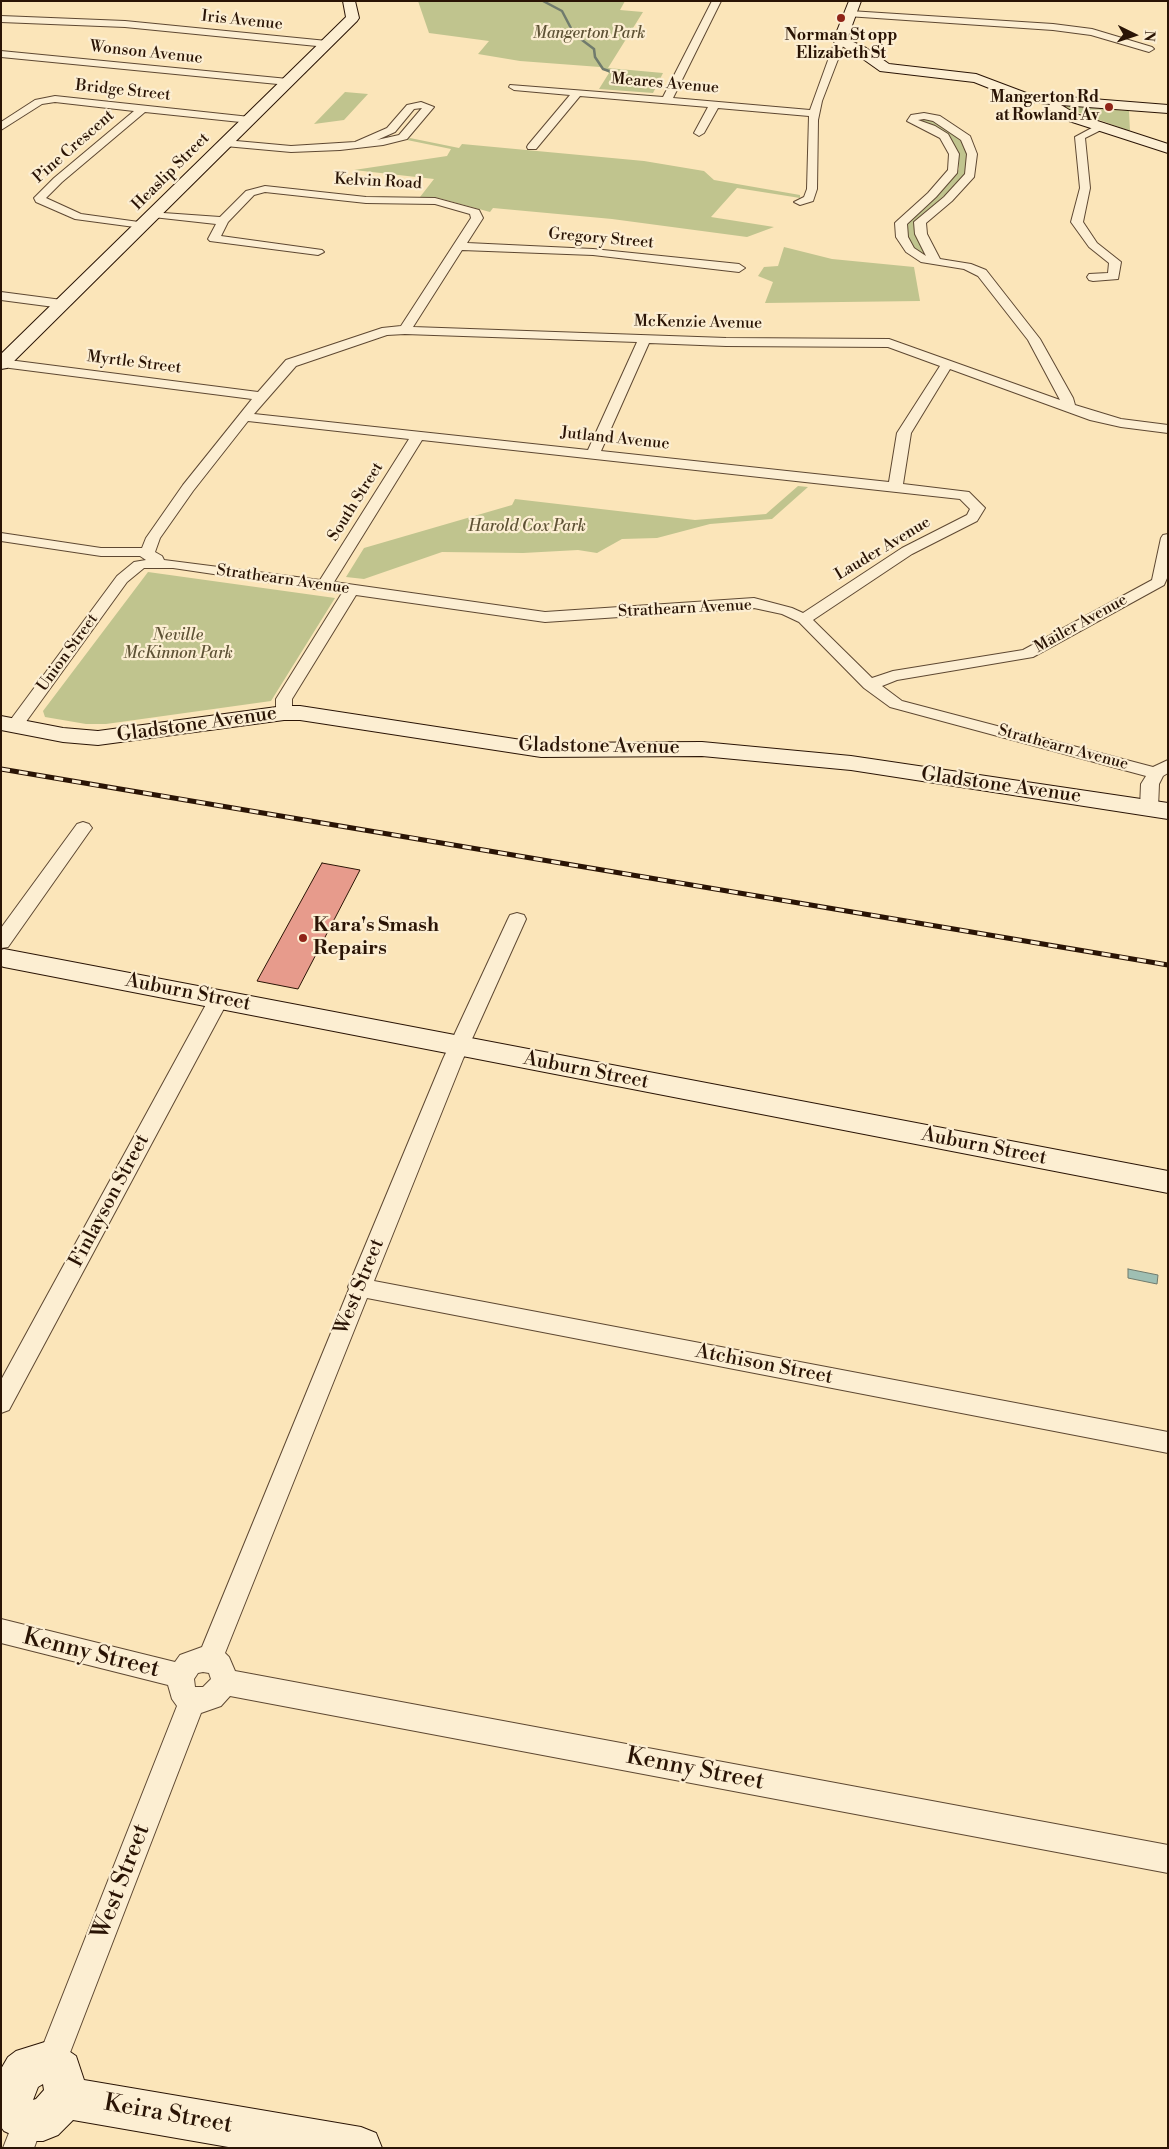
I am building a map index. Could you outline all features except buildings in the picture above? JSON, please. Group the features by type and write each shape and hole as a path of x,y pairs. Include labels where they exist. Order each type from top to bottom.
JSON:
{"street":[{"name":"Heaslip Street","path":"2,363 353,18 349,1"},
{"path":"667,99 717,1"},
{"path":"800,202 809,199 812,189 814,113 834,52 853,7 1092,32 1149,49"},
{"name":"Iris Avenue","path":"1,12 63,16 125,24"},
{"name":"Iris Avenue","path":"1,19 125,24 327,44"},
{"path":"840,41 861,51 885,68 971,77 1027,98 1168,109"},
{"name":"Wonson Avenue","path":"1,54 288,82"},
{"name":"Meares Avenue","path":"514,87 814,113"},
{"path":"532,148 578,92"},
{"name":"Bridge Street","path":"1,127 39,102 54,100 250,120"},
{"path":"1049,100 1065,115 1168,149"},
{"path":"699,133 715,104"},
{"path":"225,143 290,150 340,147 360,143 391,130 412,107 421,105 429,108 403,137 369,144 360,143"},
{"name":"Pine Crescent","path":"144,108 58,180 40,198 42,202 79,217 148,220"},
{"path":"935,261 921,234 920,222 948,199 970,175 972,154 966,138 936,118 924,116 915,117 912,120 944,136 954,154 953,171 932,195 901,223 902,237 910,250 925,260 967,266 982,273 1034,339 1070,409"},
{"path":"1100,126 1080,137 1085,188 1077,222 1093,245 1114,262 1114,276"},
{"name":"Kelvin Road","path":"223,221 250,193 265,189 366,200 435,201 475,212 477,218 405,330"},
{"path":"148,220 223,221 214,240 318,252"},
{"name":"Gregory Street","path":"459,246 593,252 739,268"},
{"path":"1092,277 1114,276 1128,278"},
{"path":"1,296 62,304"},
{"name":"McKenzie Avenue","path":"244,417 291,363 386,331 405,330 644,340 889,343 1070,409 1121,423 1168,428"},
{"path":"594,454 644,340"},
{"name":"Myrtle Street","path":"2,363 261,396"},
{"path":"895,487 904,433 947,364"},
{"name":"Jutland Avenue","path":"244,417 895,487 964,496 978,508"},
{"name":"Union Street","path":"8,724 244,417"},
{"name":"South Street","path":"324,586 417,437"},
{"name":"Lauder Avenue","path":"804,619 906,551 972,518 978,508"},
{"path":"1,537 101,552 135,561"},
{"name":"Mailer Avenue","path":"870,685 894,676 1027,654 1159,582 1168,538"},
{"name":"Strathearn Avenue","path":"135,561 173,564 545,617 754,603 787,611 804,619 870,685 896,704 1162,769"},
{"path":"284,713 284,699 350,590"},
{"name":"Gladstone Avenue","path":"8,724 68,736 98,738 284,713 320,715 534,749 702,749 851,763 1158,809"},
{"path":"1158,809 1150,784 1162,769"},
{"path":"2,953 83,828"},
{"name":"West Street","path":"216,1671 360,1287 458,1046 516,919"},
{"name":"Auburn Street","path":"2,953 458,1046 1168,1182"},
{"name":"Finlayson Street","path":"1,1402 219,998"},
{"name":"Atchison Street","path":"360,1287 1168,1443"},
{"name":"Kenny Street","path":"1,1631 187,1688"},
{"path":"203,1659 216,1671 217,1692 212,1697 205,1700 187,1688 189,1664 203,1659"},
{"name":"Kenny Street","path":"216,1671 1168,1858"},
{"name":"West Street","path":"57,2081 187,1688"},
{"name":"Keira Street","path":"16,2109 23,2072 39,2062 57,2081 361,2148"}],"green space":[{"name":"Mangerton Park","path":"418,1 625,1 620,10 643,12 608,68 663,73 653,93 599,89 609,73 600,67 520,61 478,54 489,41 429,33"},
{"path":"345,92 368,94 344,120 314,124"},
{"path":"1067,106 1129,111 1130,131 1066,108"},
{"path":"925,118 933,119 958,137 967,147 968,162 966,176 916,221 927,254 919,253 911,247 905,236 905,225 954,177 959,169 958,155 919,120"},
{"path":"410,138 459,148 462,144 644,161 704,171 714,180 800,195 800,198 737,188 711,217 774,227 747,237 612,219 493,208 490,212 435,197 420,197 434,179 354,170 447,156 451,149 407,140"},
{"path":"784,247 832,259 914,267 920,301 765,303 773,282 758,276 764,267 778,266"},
{"name":"Harold Cox Park","path":"798,486 808,487 772,519 710,524 657,538 622,539 597,553 578,550 523,553 442,552 364,579 346,577 364,548 512,505 515,499 695,520 766,514"},
{"name":"Neville McKinnon Park","path":"148,572 335,598 271,701 106,724 86,724 45,717 43,711"}],"shaded area":[{"path":"1128,1269 1158,1275 1157,1284 1128,1278"}],"waterway":[{"path":"543,1 562,11 574,34 594,49 595,57 603,69 615,73"}],"railway":[{"path":"1,769 1168,965"}],"place":[{"name":"Norman St opp Elizabeth St","path":"841,18"},
{"name":"Mangerton Rd at Rowland Av","path":"1109,107"},
{"name":"Kara's Smash Repairs","path":"303,938"}]}
